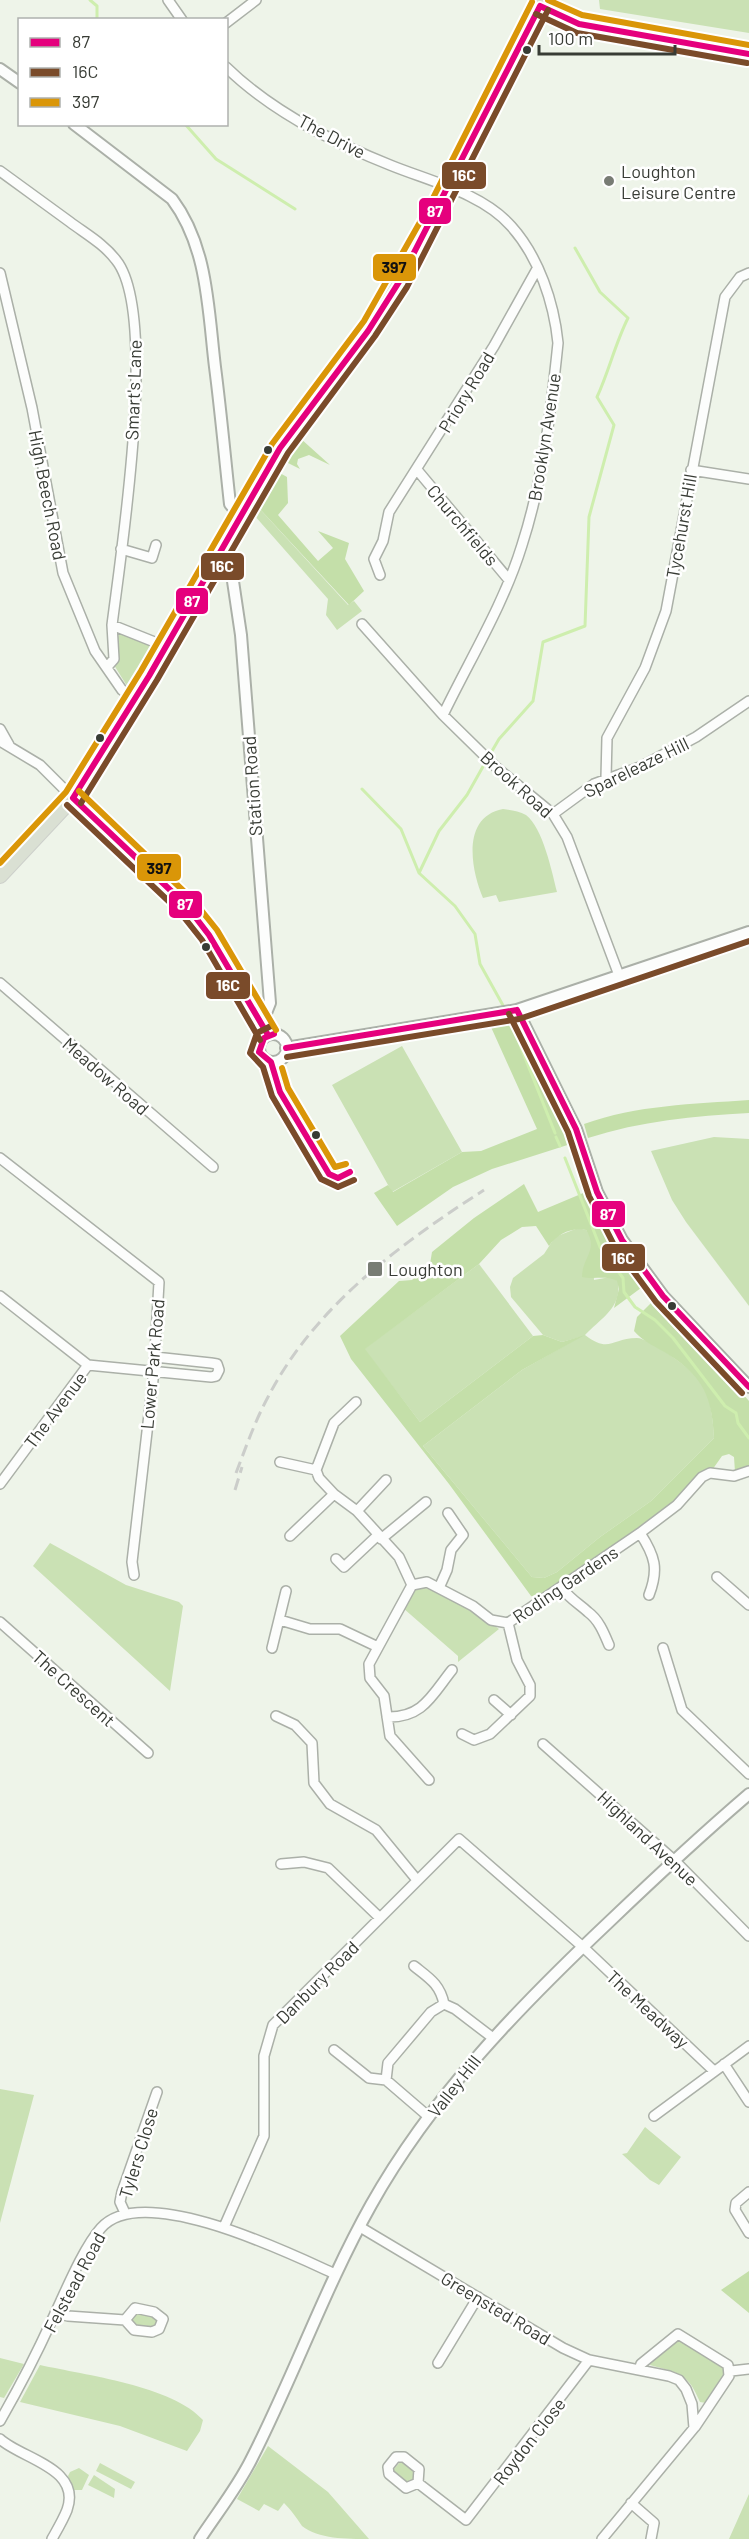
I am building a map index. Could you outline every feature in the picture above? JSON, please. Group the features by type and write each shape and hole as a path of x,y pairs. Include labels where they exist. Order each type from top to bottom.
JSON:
{"main road":[{"path":"0,876 73,798 167,647 240,516 298,421 372,326 399,282 542,3"}],"street":[{"path":"168,0 181,18"},
{"path":"228,21 256,0"},
{"path":"542,3 579,24 749,54"},
{"path":"0,69 18,82"},
{"name":"The Drive","path":"228,69 250,90 345,146 448,188"},
{"path":"77,126 172,199 182,213 194,238 206,285 231,504 240,516"},
{"name":"Smart's Lane","path":"0,171 99,243 124,271 131,292 136,398 112,625 114,659 107,667"},
{"name":"Brooklyn Avenue","path":"443,715 509,580 522,546 537,492 558,343 548,295 524,243 511,225 497,213 448,188"},
{"name":"Priory Road","path":"380,575 374,559 382,541 389,512 418,471 504,330 537,268"},
{"name":"High Beech Road","path":"0,273 32,408 63,573 95,651 122,690 134,700"},
{"name":"Tycehurst Hill","path":"606,778 607,738 645,668 666,611 725,297 740,278 749,273"},
{"path":"691,470 749,478"},
{"name":"Churchfields","path":"418,471 509,580"},
{"path":"121,549 152,558 156,545"},
{"name":"Station Road","path":"219,554 230,561 241,635 270,1003 262,1023"},
{"name":"Brook Road","path":"362,624 443,715 498,768 553,814 567,837 620,978"},
{"path":"112,625 167,647"},
{"name":"Spareleaze Hill","path":"553,814 606,778 640,767 696,737 749,701"},
{"path":"0,729 10,747"},
{"path":"0,741 40,765 186,905 209,935 268,1035"},
{"path":"286,1048 509,1011 620,978 749,932"},
{"name":"Meadow Road","path":"0,983 213,1167"},
{"path":"509,1011 576,1129 597,1192 622,1240 663,1296 749,1387"},
{"path":"268,1035 259,1047 266,1060 281,1059 286,1048"},
{"path":"268,1035 278,1035 286,1048"},
{"name":"Lower Park Road","path":"0,1158 159,1282 154,1371 132,1562 134,1575"},
{"path":"0,1296 88,1365 211,1377 216,1376 219,1370 217,1364 155,1358"},
{"name":"The Avenue","path":"0,1484 88,1365"},
{"path":"356,1402 333,1423 331,1435 316,1470 319,1478 334,1494 357,1511 379,1538 399,1557 412,1585 369,1664 370,1678 384,1696 390,1736 417,1775 429,1780"},
{"path":"280,1462 316,1470"},
{"name":"Roding Gardens","path":"412,1585 427,1582 453,1598 473,1606 491,1620 508,1623 640,1533 677,1505 702,1477 710,1473 734,1476 749,1471"},
{"path":"357,1511 386,1480"},
{"path":"290,1536 334,1494"},
{"path":"336,1559 344,1567 426,1502"},
{"path":"439,1588 447,1570 451,1550 463,1535 448,1514"},
{"path":"640,1533 655,1556 657,1566 649,1595"},
{"path":"717,1577 749,1605"},
{"path":"562,1588 570,1599 588,1612 600,1625 609,1646"},
{"path":"272,1648 286,1591"},
{"path":"280,1620 309,1629 340,1629 378,1647"},
{"name":"The Crescent","path":"0,1622 148,1753"},
{"path":"462,1734 474,1740 490,1734 530,1696 530,1685 517,1660 508,1623"},
{"path":"663,1648 682,1710 749,1773"},
{"path":"387,1717 403,1718 418,1711 452,1670"},
{"path":"494,1700 511,1714"},
{"path":"276,1716 295,1725 312,1743 314,1783 330,1804 376,1830 417,1880"},
{"name":"Highland Avenue","path":"543,1744 675,1861 749,1936"},
{"name":"Valley Hill","path":"200,2539 256,2450 336,2274 383,2184 429,2117 493,2038 583,1947 749,1794"},
{"name":"Danbury Road","path":"224,2227 264,2136 264,2056 273,2025 459,1839"},
{"name":"The Meadway","path":"459,1839 583,1947 714,2071"},
{"path":"281,1863 304,1862 328,1868 380,1918"},
{"path":"414,1966 436,1983 441,1990 444,2004"},
{"path":"444,2004 455,2009 493,2038"},
{"path":"386,2080 388,2063 430,2012 444,2004"},
{"path":"654,2116 749,2046"},
{"path":"334,2050 369,2078 386,2080 429,2117"},
{"path":"724,2064 749,2102"},
{"name":"Tylers Close","path":"124,2213 120,2202 122,2192 157,2092"},
{"path":"749,2193 736,2203 735,2210 749,2233"},
{"path":"124,2213 161,2213 224,2227 254,2237 336,2274"},
{"name":"Felstead Road","path":"0,2421 31,2366 65,2290 101,2227 124,2213"},
{"name":"Greensted Road","path":"360,2227 589,2360 679,2380 686,2389 692,2404 694,2428"},
{"path":"438,2363 478,2297"},
{"path":"55,2313 124,2320"},
{"path":"639,2370 641,2364 678,2334 728,2365 730,2371"},
{"name":"Roydon Close","path":"459,2529 589,2360"},
{"path":"730,2371 749,2369"},
{"path":"602,2539 694,2428 730,2371"},
{"path":"0,2439 59,2474 66,2484 69,2494 67,2510 52,2539"},
{"path":"418,2483 466,2520"},
{"path":"631,2503 654,2523 651,2539"}],"green space":[{"path":"599,0 749,0 749,33 600,9"},
{"path":"300,438 330,465 309,455 298,459 297,464 300,469 284,461"},
{"path":"278,472 287,477 288,503 278,515 318,561 333,548 318,531 349,543 345,559 364,591 349,605 258,507"},
{"path":"258,507 348,605 354,601 362,611 337,630 326,615 328,599 254,515"},
{"path":"119,631 154,648 133,685 127,686 114,665"},
{"path":"503,809 526,815 532,821 546,851 557,892 499,902 496,895 483,898 473,860 475,833 480,822 490,814"},
{"path":"517,1010 580,1141 492,1169 453,1187 397,1226 374,1193 388,1185 393,1192 462,1152 481,1151 537,1129 486,1016"},
{"path":"402,1046 462,1152 392,1192 332,1085"},
{"path":"749,1100 749,1113 668,1120 628,1127 588,1138 584,1124 645,1109"},
{"path":"714,1137 749,1139 749,1306 672,1200 651,1151"},
{"path":"524,1184 538,1212 588,1191 624,1257 645,1285 614,1308 619,1289 617,1281 608,1278 582,1277 591,1243 586,1230 565,1232 549,1246 536,1226 522,1227 501,1240 479,1264 365,1349 420,1422 533,1336 543,1335 562,1342 585,1335 522,1370 423,1446 532,1577 544,1578 557,1572 600,1537 651,1501 714,1438 708,1400 698,1380 681,1363 634,1331 637,1317 657,1297 749,1401 749,1470 735,1472 734,1457 729,1454 722,1456 710,1473 677,1505 538,1598 531,1596 449,1484 351,1359 340,1336 399,1281 412,1280 430,1264 432,1252 474,1218"},
{"path":"578,1228 586,1230 592,1238 594,1280 610,1277 618,1281 617,1298 614,1305 604,1318 585,1335 593,1341 606,1344 628,1339 643,1339 682,1363 698,1378 708,1395 714,1438 651,1501 600,1537 557,1572 544,1578 532,1577 423,1446 522,1370 580,1337 562,1342 543,1335 511,1297 510,1287 513,1278 544,1254 555,1237"},
{"path":"479,1264 533,1336 420,1422 364,1349"},
{"path":"50,1543 126,1585 179,1602 183,1606 170,1691 33,1566"},
{"path":"417,1587 432,1589 470,1609 499,1629 458,1662 458,1656 403,1608 411,1592"},
{"path":"0,2089 34,2095 0,2223"},
{"path":"645,2127 681,2157 659,2185 650,2180 622,2154 627,2153"},
{"path":"749,2271 749,2313 721,2290"},
{"path":"138,2312 154,2316 158,2324 147,2328 137,2326 131,2322 131,2318"},
{"path":"681,2338 722,2365 726,2371 706,2403 700,2402 687,2380 668,2370 650,2365 654,2356 662,2348"},
{"path":"0,2358 24,2364 4,2398 0,2397"},
{"path":"40,2365 127,2384 171,2398 189,2408 203,2420 200,2431 187,2451 120,2426 20,2402"},
{"path":"268,2446 328,2492 369,2539 316,2534 302,2526 284,2503 278,2511 264,2504 259,2511 237,2499"},
{"path":"402,2460 415,2469 417,2474 410,2484 394,2474 393,2470"},
{"path":"100,2463 135,2482 131,2489 96,2471"},
{"path":"79,2468 89,2475 82,2490 74,2490 68,2476 70,2472"},
{"path":"94,2475 115,2489 114,2498 88,2485"},
{"path":"749,2494 749,2539 729,2539"}],"waterway":[{"path":"90,0 97,6 97,18"},
{"path":"187,126 216,159 295,209"},
{"path":"492,751 499,739 533,701 543,642 585,626 589,517 614,425 597,397 628,318 600,292 575,248"},
{"path":"485,763 467,795 439,831 419,873 455,906 475,934 480,964 505,1009"},
{"path":"362,789 401,829 419,873"},
{"path":"508,1015 555,1133"},
{"path":"556,1137 560,1146"},
{"path":"565,1158 600,1247 623,1278 624,1292 635,1307 655,1320 673,1338 725,1406 736,1413 738,1423 749,1438"}],"railway":[{"path":"236,1473 268,1397 287,1364 310,1334 335,1306 391,1255 484,1190"},
{"path":"235,1490 242,1467"}],"transit line":[{"name":"397","path":"548,0 582,15 749,45"},
{"name":"397","path":"0,863 66,792 141,671 272,444 364,321 428,208 532,2"},
{"name":"87","path":"540,6 579,24 749,54"},
{"name":"87","path":"73,798 149,676 280,448 368,331 399,282 540,6"},
{"name":"16C","path":"81,803 157,680 288,453 375,336 407,287 548,10"},
{"name":"16C","path":"536,14 577,33 747,63"},
{"name":"397","path":"79,791 193,900 217,930 276,1030"},
{"name":"87","path":"73,798 186,905 209,935 268,1035"},
{"name":"16C","path":"67,805 179,911 202,940 260,1040"},
{"name":"16C","path":"287,1057 519,1019 749,941"},
{"name":"87","path":"517,1010 576,1129 597,1192 622,1240 663,1296 749,1387"},
{"name":"87","path":"286,1048 517,1010"},
{"name":"16C","path":"509,1014 568,1132 589,1196 614,1245 656,1302 742,1393"},
{"name":"16C","path":"271,1026 257,1033 250,1053 263,1067 272,1096 321,1179 338,1187 354,1180"},
{"name":"87","path":"274,1034 264,1038 259,1052 271,1062 280,1092 329,1174 338,1178 350,1172"},
{"name":"397","path":"282,1068 288,1088 335,1167 346,1164"}],"place":[{"name":"Loughton Leisure Centre","path":"609,181"},
{"name":"Loughton","path":"375,1269"}]}
